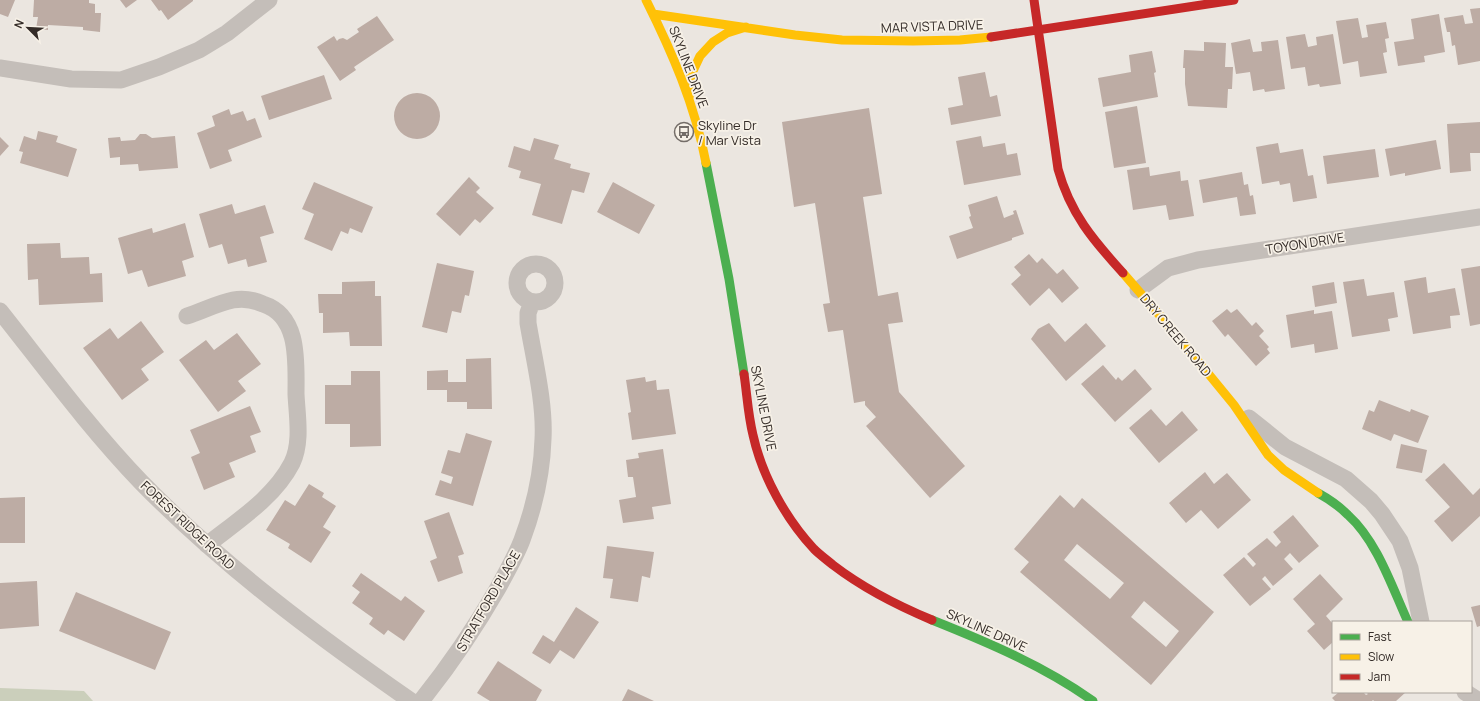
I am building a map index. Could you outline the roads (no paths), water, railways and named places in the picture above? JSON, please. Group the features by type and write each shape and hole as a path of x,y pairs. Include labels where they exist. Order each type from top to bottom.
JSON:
{"street":[{"path":"0,68 71,79 121,80 159,67 199,50 227,33 270,0"},
{"name":"SKYLINE DRIVE","path":"646,0 654,14 681,75 700,138 729,279 753,435 762,463 776,495 794,524 815,550 846,574 876,594 910,611 986,642 1020,658 1079,691 1093,701"},
{"name":"DRY CREEK ROAD","path":"1034,0 1058,169 1062,186 1069,202 1079,218 1111,259 1235,406 1263,449 1290,475 1336,504 1359,526 1375,552 1408,621"},
{"name":"MAR VISTA DRIVE","path":"654,14 795,35 846,40 943,41 1039,30 1234,0"},
{"path":"703,12 746,27"},
{"path":"689,99 691,75 700,56 713,42 727,33 746,27"},
{"name":"TOYON DRIVE","path":"1138,290 1168,268 1198,260 1480,217"},
{"path":"187,316 233,300 251,300 268,305 288,324 292,334 296,357 298,433 292,462 273,490 249,512 207,545"},
{"name":"STRATFORD PLACE","path":"422,701 448,668 478,624 522,541 533,503 540,472 543,439 543,414 528,323 528,313 532,302"},
{"name":"FOREST RIDGE ROAD","path":"0,311 96,432 140,481 207,545 306,626 411,701"},
{"path":"1235,406 1285,447 1346,479 1371,501 1400,541 1410,568 1421,621"},
{"path":"1467,693 1479,701"}],"place":[{"name":"Skyline Dr / Mar Vista","path":"684,132"}]}
